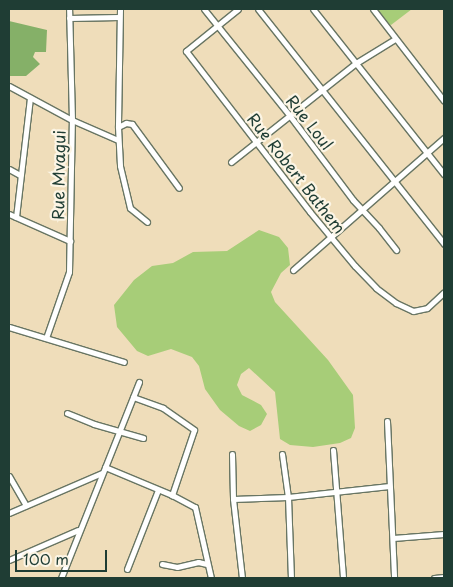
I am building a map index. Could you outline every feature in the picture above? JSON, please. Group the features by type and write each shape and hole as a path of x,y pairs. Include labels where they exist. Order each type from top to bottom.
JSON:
{"street":[{"name":"Rue Mvagui","path":"46,338 69,272 72,120 69,9"},
{"path":"120,9 118,140 127,201 134,213 147,222"},
{"name":"Rue Loul","path":"204,9 362,210 396,250"},
{"path":"218,26 238,9"},
{"path":"258,9 444,244"},
{"path":"313,9 444,174"},
{"path":"373,9 444,101"},
{"path":"70,18 119,17"},
{"name":"Rue Robert Bathem","path":"218,26 186,51 360,272 396,304 405,309 419,311 427,308 444,292"},
{"path":"231,162 356,62 395,39"},
{"path":"9,86 72,120 118,140"},
{"path":"16,217 30,98"},
{"path":"118,127 126,123 132,124 179,188"},
{"path":"293,270 444,138"},
{"path":"9,169 20,175"},
{"path":"9,214 70,241"},
{"path":"9,327 124,362"},
{"path":"61,578 78,530 106,467 139,382"},
{"path":"132,397 163,408 194,430 172,495"},
{"path":"67,413 143,438"},
{"path":"387,421 394,578"},
{"path":"333,450 343,578"},
{"path":"232,454 233,499 242,578"},
{"path":"282,454 288,497 291,578"},
{"path":"106,467 191,504 198,512 211,578"},
{"path":"9,513 102,473"},
{"path":"9,476 26,505"},
{"path":"233,499 288,497 389,486"},
{"path":"127,569 158,490"},
{"path":"9,560 78,530"},
{"path":"393,538 444,534"},
{"path":"162,564 177,567 198,562 207,564"},
{"path":"434,578 443,577"}],"green space":[{"path":"374,9 412,9 391,25 384,22"},
{"path":"9,21 47,30 46,52 35,52 33,57 40,64 26,76 9,76"},
{"path":"259,230 279,237 288,248 290,265 281,273 271,292 275,302 328,360 353,395 355,428 351,438 340,443 313,447 290,445 280,439 275,392 249,368 241,374 237,385 242,395 261,405 267,414 261,425 250,431 239,426 220,410 205,389 199,366 192,357 171,349 148,356 137,351 117,327 114,305 134,280 152,266 173,263 193,252 227,251"}]}
